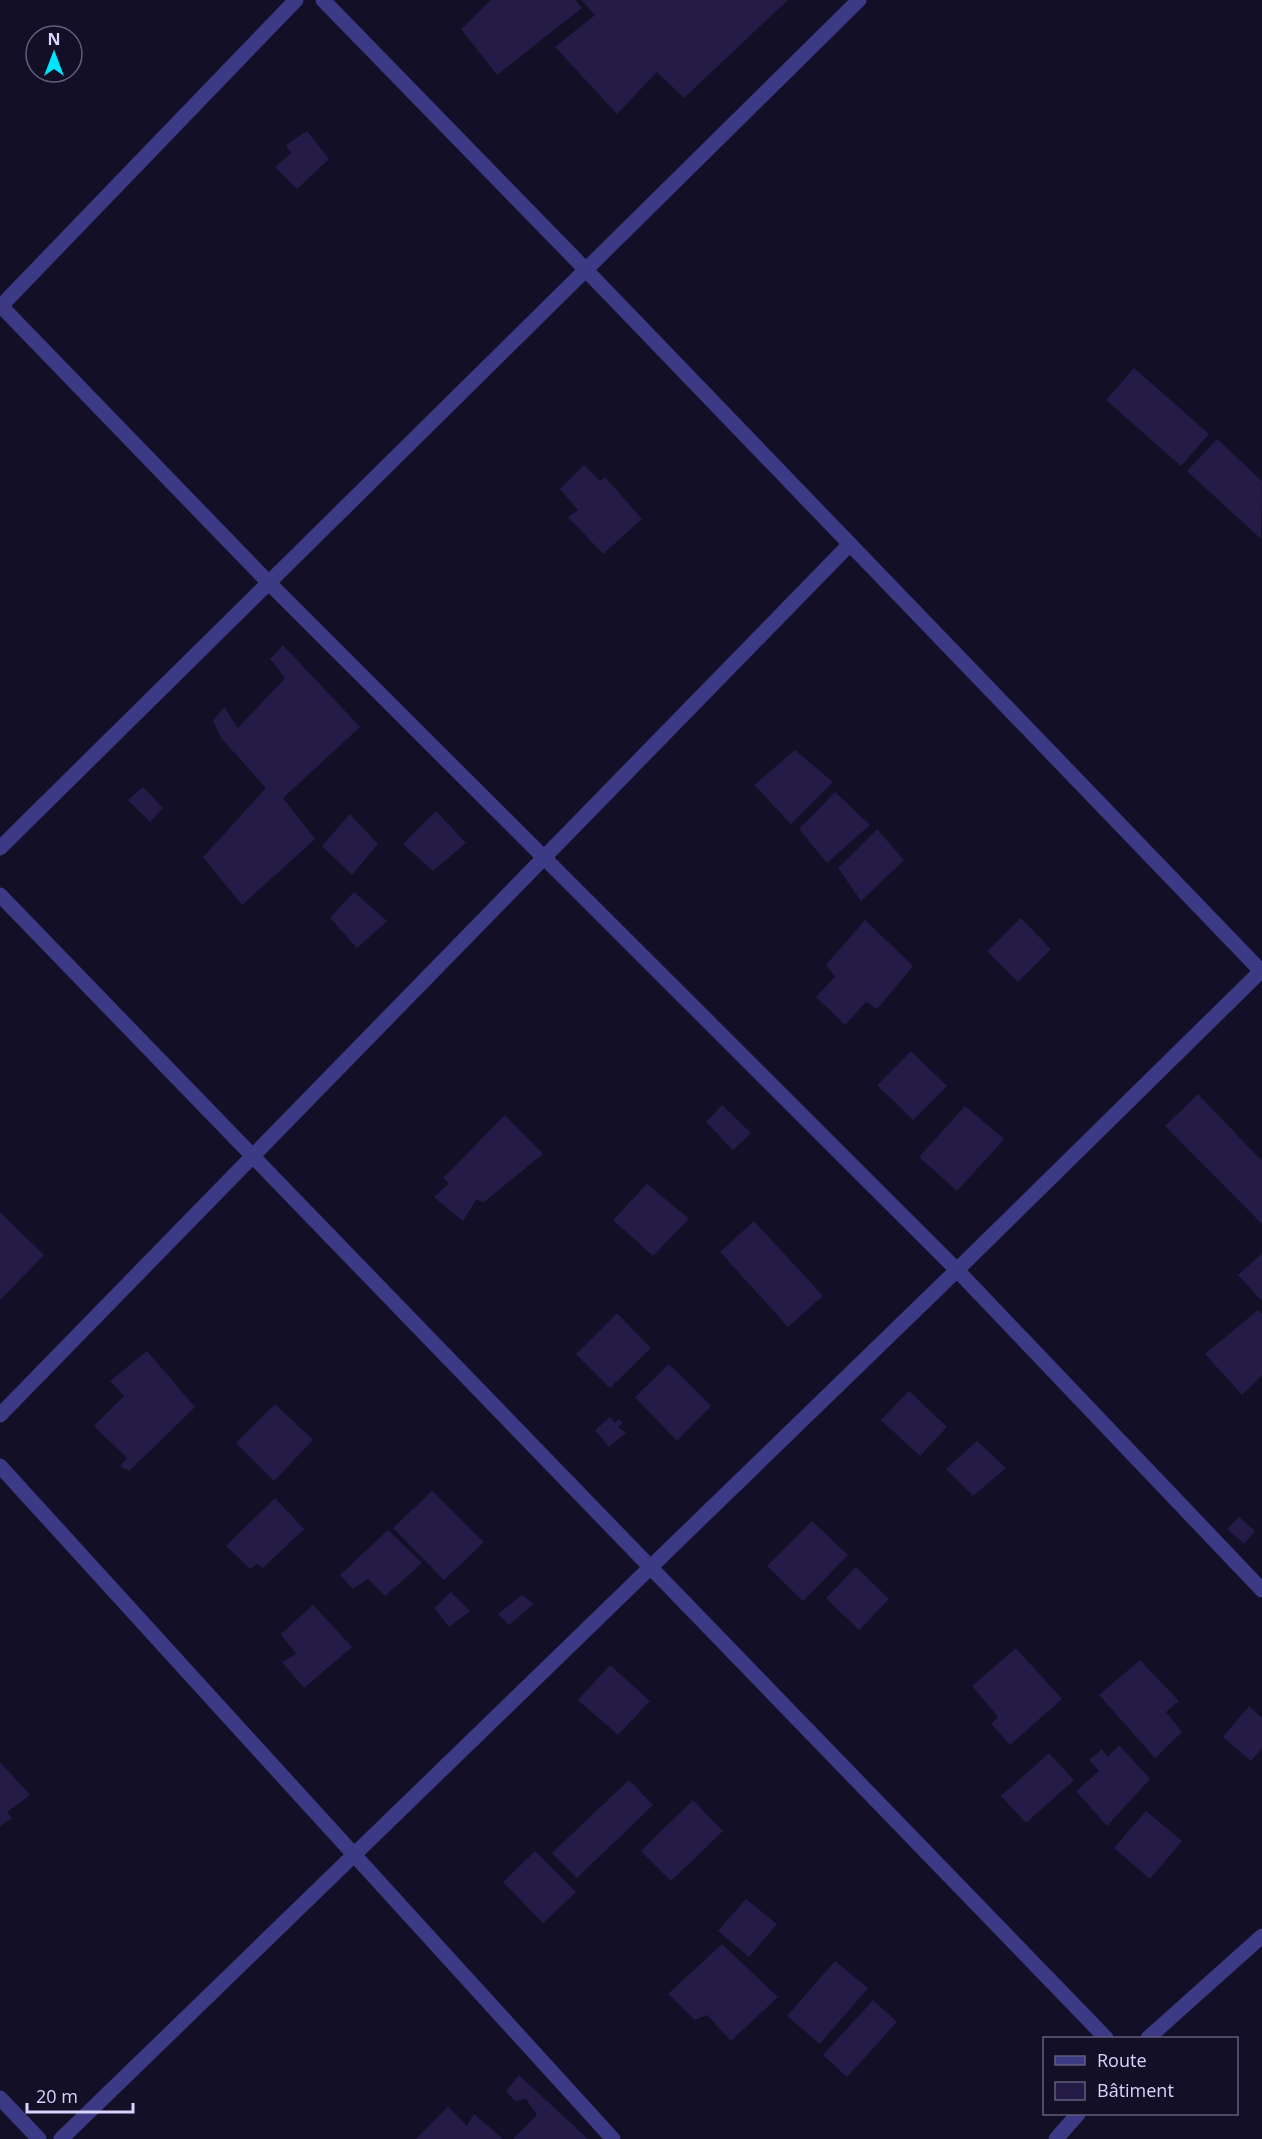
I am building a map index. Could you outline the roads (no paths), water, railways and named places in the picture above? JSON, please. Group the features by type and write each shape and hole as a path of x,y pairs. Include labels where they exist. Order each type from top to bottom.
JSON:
{"street":[{"path":"296,0 1,306 269,582 957,1270 1262,1590"},
{"path":"61,2139 1262,971 323,0"},
{"path":"0,848 859,0"},
{"path":"0,1415 850,544"},
{"path":"0,895 1105,2037"},
{"path":"0,1466 613,2139"},
{"path":"1149,2037 1262,1936"},
{"path":"0,2098 39,2139"},
{"path":"1056,2139 1077,2115"}]}
